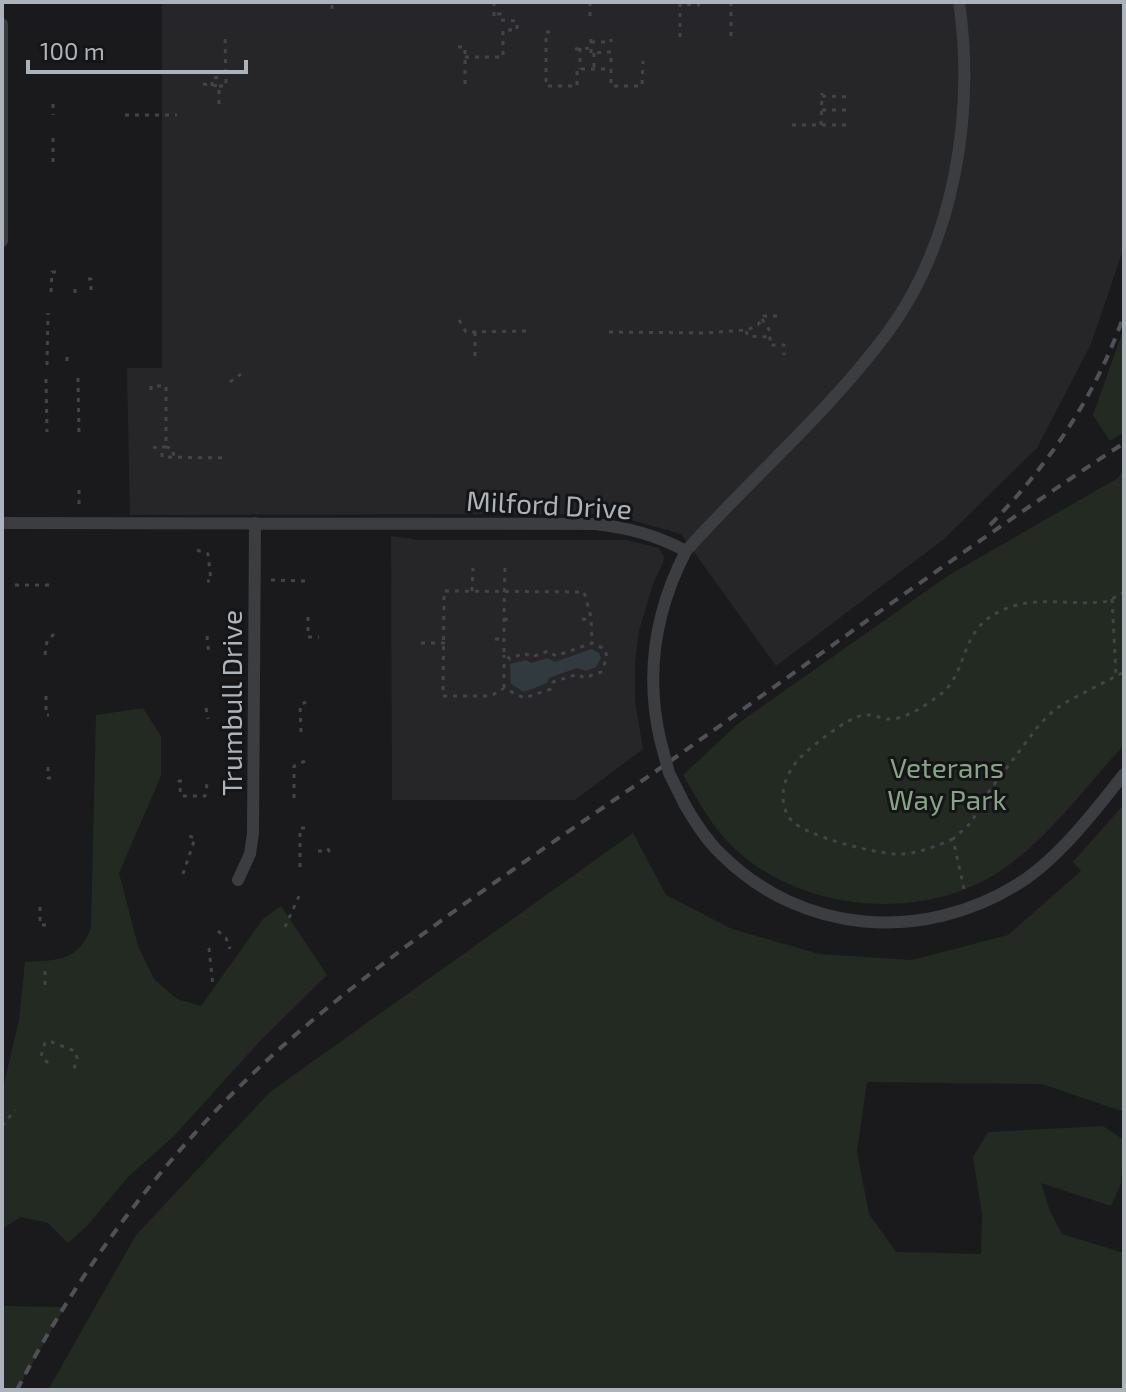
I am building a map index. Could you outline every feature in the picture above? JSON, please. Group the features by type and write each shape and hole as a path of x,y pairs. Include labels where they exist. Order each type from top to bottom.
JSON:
{"street":[{"path":"959,2 964,40 959,153 942,220 915,287 889,331 852,377 686,551 665,600 652,658 651,686 660,739 669,773 685,805 720,854 744,875 788,901 829,916 851,920 911,922 938,918 974,907 1021,882 1078,828 1124,774"},
{"path":"2,24 2,241"},
{"name":"Milford Drive","path":"2,523 596,524 650,534 686,551"},
{"name":"Trumbull Drive","path":"238,880 250,854 253,833 255,523"}],"path":[{"path":"332,2 332,9"},
{"path":"465,57 481,60 503,57 503,20 501,14 494,15 494,2"},
{"path":"590,2 590,16"},
{"path":"731,2 731,36"},
{"path":"680,37 680,4 700,5"},
{"path":"503,20 517,21 517,30 503,30"},
{"path":"550,32 546,32 546,86 577,86 577,69 611,69"},
{"path":"203,84 226,86 225,35"},
{"path":"594,69 591,41 611,41 611,86 642,86 643,61"},
{"path":"458,47 465,47 465,88"},
{"path":"580,69 578,48 611,52"},
{"path":"212,86 212,78 226,77"},
{"path":"219,86 219,106"},
{"path":"821,125 822,95 850,97"},
{"path":"53,104 53,115"},
{"path":"822,110 849,110"},
{"path":"125,115 177,115"},
{"path":"792,125 848,125"},
{"path":"53,138 53,165"},
{"path":"51,292 52,272 57,272"},
{"path":"88,279 91,279 91,293"},
{"path":"75,285 75,293"},
{"path":"47,365 48,313"},
{"path":"609,332 707,333 745,330 752,329 764,316 780,316"},
{"path":"762,319 770,331 770,345 784,345 784,355"},
{"path":"459,320 466,332 527,331"},
{"path":"745,330 748,336 770,337"},
{"path":"475,332 475,358"},
{"path":"48,340 54,340"},
{"path":"67,357 67,365"},
{"path":"230,382 241,374"},
{"path":"78,378 79,432"},
{"path":"46,379 49,404 47,432"},
{"path":"151,390 151,386 166,386 162,457 227,458"},
{"path":"153,447 172,448 177,465"},
{"path":"79,490 79,523"},
{"path":"197,550 210,558 211,581 207,581"},
{"path":"472,591 473,568"},
{"path":"504,688 505,568"},
{"path":"271,580 305,581"},
{"path":"15,585 49,585"},
{"path":"504,688 491,696 443,697 444,591 584,592 592,643"},
{"path":"1124,593 1102,602 1026,603 997,612 972,634 957,676 938,696 908,715 894,719 860,715 799,759 786,778 784,807 791,820 800,827 876,852 901,855 953,839 972,822 981,802 1039,725 1054,710 1124,672"},
{"path":"1112,599 1116,674"},
{"path":"308,617 308,637 319,637"},
{"path":"504,619 513,620"},
{"path":"582,619 590,620"},
{"path":"45,655 47,641 56,632"},
{"path":"207,636 209,655"},
{"path":"495,639 504,639"},
{"path":"421,643 445,643"},
{"path":"504,688 524,698 551,689 553,682 578,674 584,678 601,672 607,658 605,649 592,643 556,656 548,651"},
{"path":"548,645 548,651"},
{"path":"504,653 510,659 524,653 532,657 548,651"},
{"path":"471,690 471,696"},
{"path":"46,696 46,715 49,715"},
{"path":"301,732 300,705 306,702"},
{"path":"206,708 208,719"},
{"path":"294,798 294,766 305,761"},
{"path":"48,767 48,778 53,778"},
{"path":"182,781 179,781 181,796 205,796 207,784"},
{"path":"300,867 300,828 309,828"},
{"path":"183,874 195,838 186,835"},
{"path":"953,839 964,889"},
{"path":"318,851 329,851 327,847"},
{"path":"285,927 300,894 303,895"},
{"path":"40,907 40,925 47,925"},
{"path":"218,931 226,938 230,949"},
{"path":"209,948 213,986"},
{"path":"210,958 216,959"},
{"path":"45,971 45,985 48,985"},
{"path":"48,1063 41,1056 45,1043 49,1041 75,1051 74,1069"},
{"path":"3,1128 15,1110"}],"shaded area":[{"path":"162,2 1124,2 1124,247 1091,344 1037,448 944,539 776,666 681,534 610,514 130,515 127,368 162,368"},
{"path":"391,536 420,540 626,540 659,548 664,557 663,563 653,584 639,631 635,662 635,701 643,749 575,800 392,800"},
{"path":"591,649 601,658 596,667 586,671 577,668 549,678 547,683 524,692 511,684 510,664 525,660 532,663 547,658 555,662"}],"green space":[{"path":"1124,328 1124,432 1110,441 1093,415"},
{"name":"Veterans Way Park","path":"1124,468 1124,745 1038,840 1006,867 975,885 941,897 905,903 868,903 831,898 796,887 764,871 727,841 706,814 683,775 740,722 949,575 1118,478"},
{"path":"143,708 161,736 161,776 119,873 138,946 154,979 177,999 201,1006 263,919 281,906 327,975 260,1041 174,1136 128,1177 87,1226 68,1243 48,1223 21,1217 2,1229 2,1092 19,1020 25,962 57,959 73,953 91,928 96,715"},
{"path":"1124,804 1124,1112 1042,1084 867,1082 857,1152 869,1214 896,1252 981,1254 982,1214 973,1157 988,1132 1103,1126 1124,1140 1121,1184 1111,1206 1041,1183 1062,1234 1124,1253 1124,1390 48,1390 136,1235 270,1092 633,833 666,895 732,929 819,954 912,960 1008,935 1081,871 1073,862"},
{"path":"2,1306 65,1307 17,1390 2,1390"}],"railway":[{"path":"990,525 1032,478 1069,428 1100,373 1124,315"},
{"path":"17,1390 73,1293 139,1200 213,1114 294,1036 385,962 481,892 1124,443"}]}
